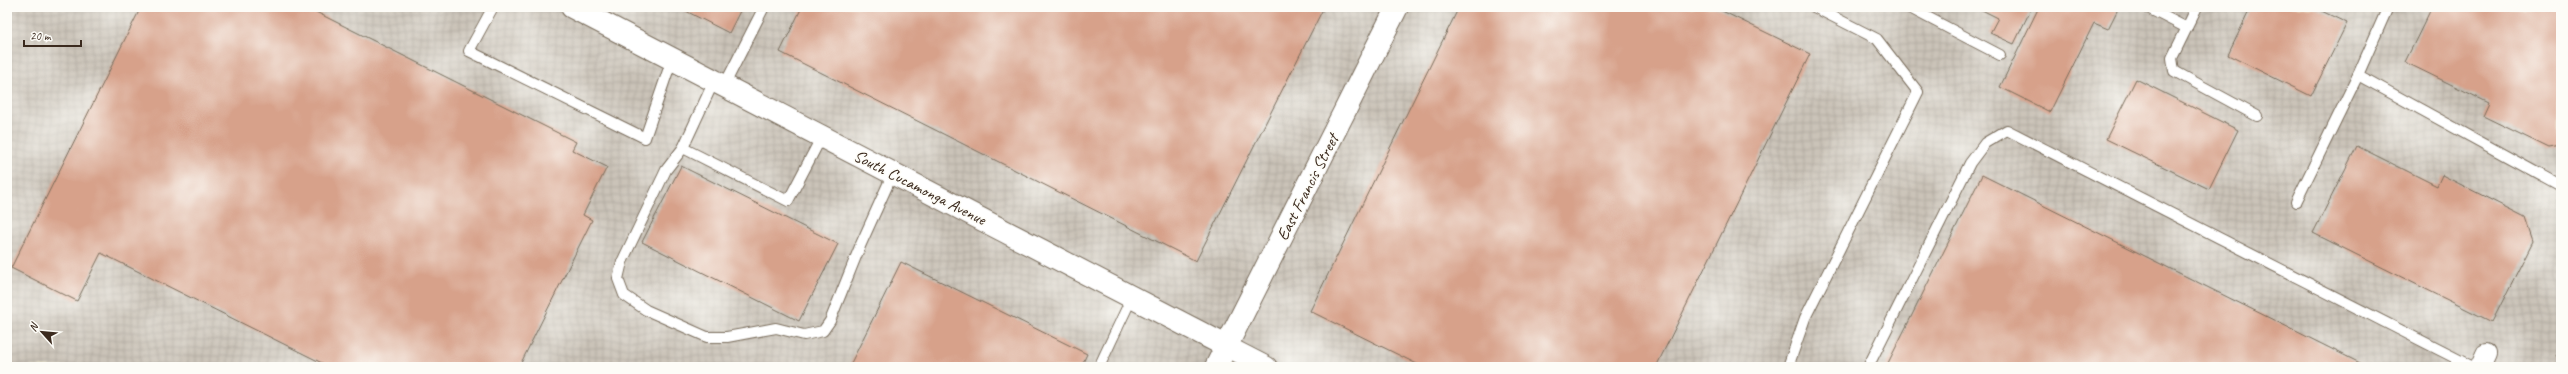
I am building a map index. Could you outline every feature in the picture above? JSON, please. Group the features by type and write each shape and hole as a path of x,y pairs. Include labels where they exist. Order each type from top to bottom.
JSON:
{"street":[{"name":"South Cucamonga Avenue","path":"572,7 1267,367"},
{"name":"East Francis Street","path":"1216,367 1397,7"}],"lane":[{"path":"493,7 469,51 645,138 672,59"},
{"path":"764,7 683,148 666,170 622,262 618,279 624,295 646,310 707,337 727,336 776,328 804,335 823,331 830,321 861,244 893,173"},
{"path":"1788,367 1805,318 1918,92 1877,39 1814,7"},
{"path":"1908,7 2000,55"},
{"path":"2146,7 2187,28"},
{"path":"2197,7 2172,58 2174,71 2257,116"},
{"path":"2296,202 2358,76 2388,7"},
{"path":"2358,76 2561,186"},
{"path":"1868,367 1970,163 1985,143 2007,130 2480,363"},
{"path":"683,148 788,201 822,136"},
{"path":"1099,367 1132,297"}],"shaded area":[{"path":"7,7 2561,7 2561,367 7,367"}],"building":[{"path":"141,7 306,7 576,142 572,150 607,167 583,215 592,220 519,367 330,367 101,253 77,301 11,268"},
{"path":"678,7 742,7 729,33"},
{"path":"802,7 1324,7 1196,261 780,52"},
{"path":"1459,7 1714,7 1810,54 1656,367 1423,367 1310,311"},
{"path":"1976,7 2032,7 2014,44 1990,33 1998,18"},
{"path":"2039,7 2119,7 2108,29 2094,23 2050,112 2000,87"},
{"path":"2251,7 2313,7 2347,23 2311,96 2228,55"},
{"path":"2432,7 2561,7 2561,146 2549,148 2483,116 2489,103 2405,62"},
{"path":"2136,79 2238,130 2209,189 2106,139"},
{"path":"2357,146 2437,186 2442,175 2525,217 2533,241 2492,322 2313,233"},
{"path":"681,166 838,244 799,321 642,242"},
{"path":"1982,175 2368,367 1886,367"},
{"path":"901,262 1087,354 1081,367 855,367 850,365"},
{"path":"2561,346 2561,358 2556,356"}]}
